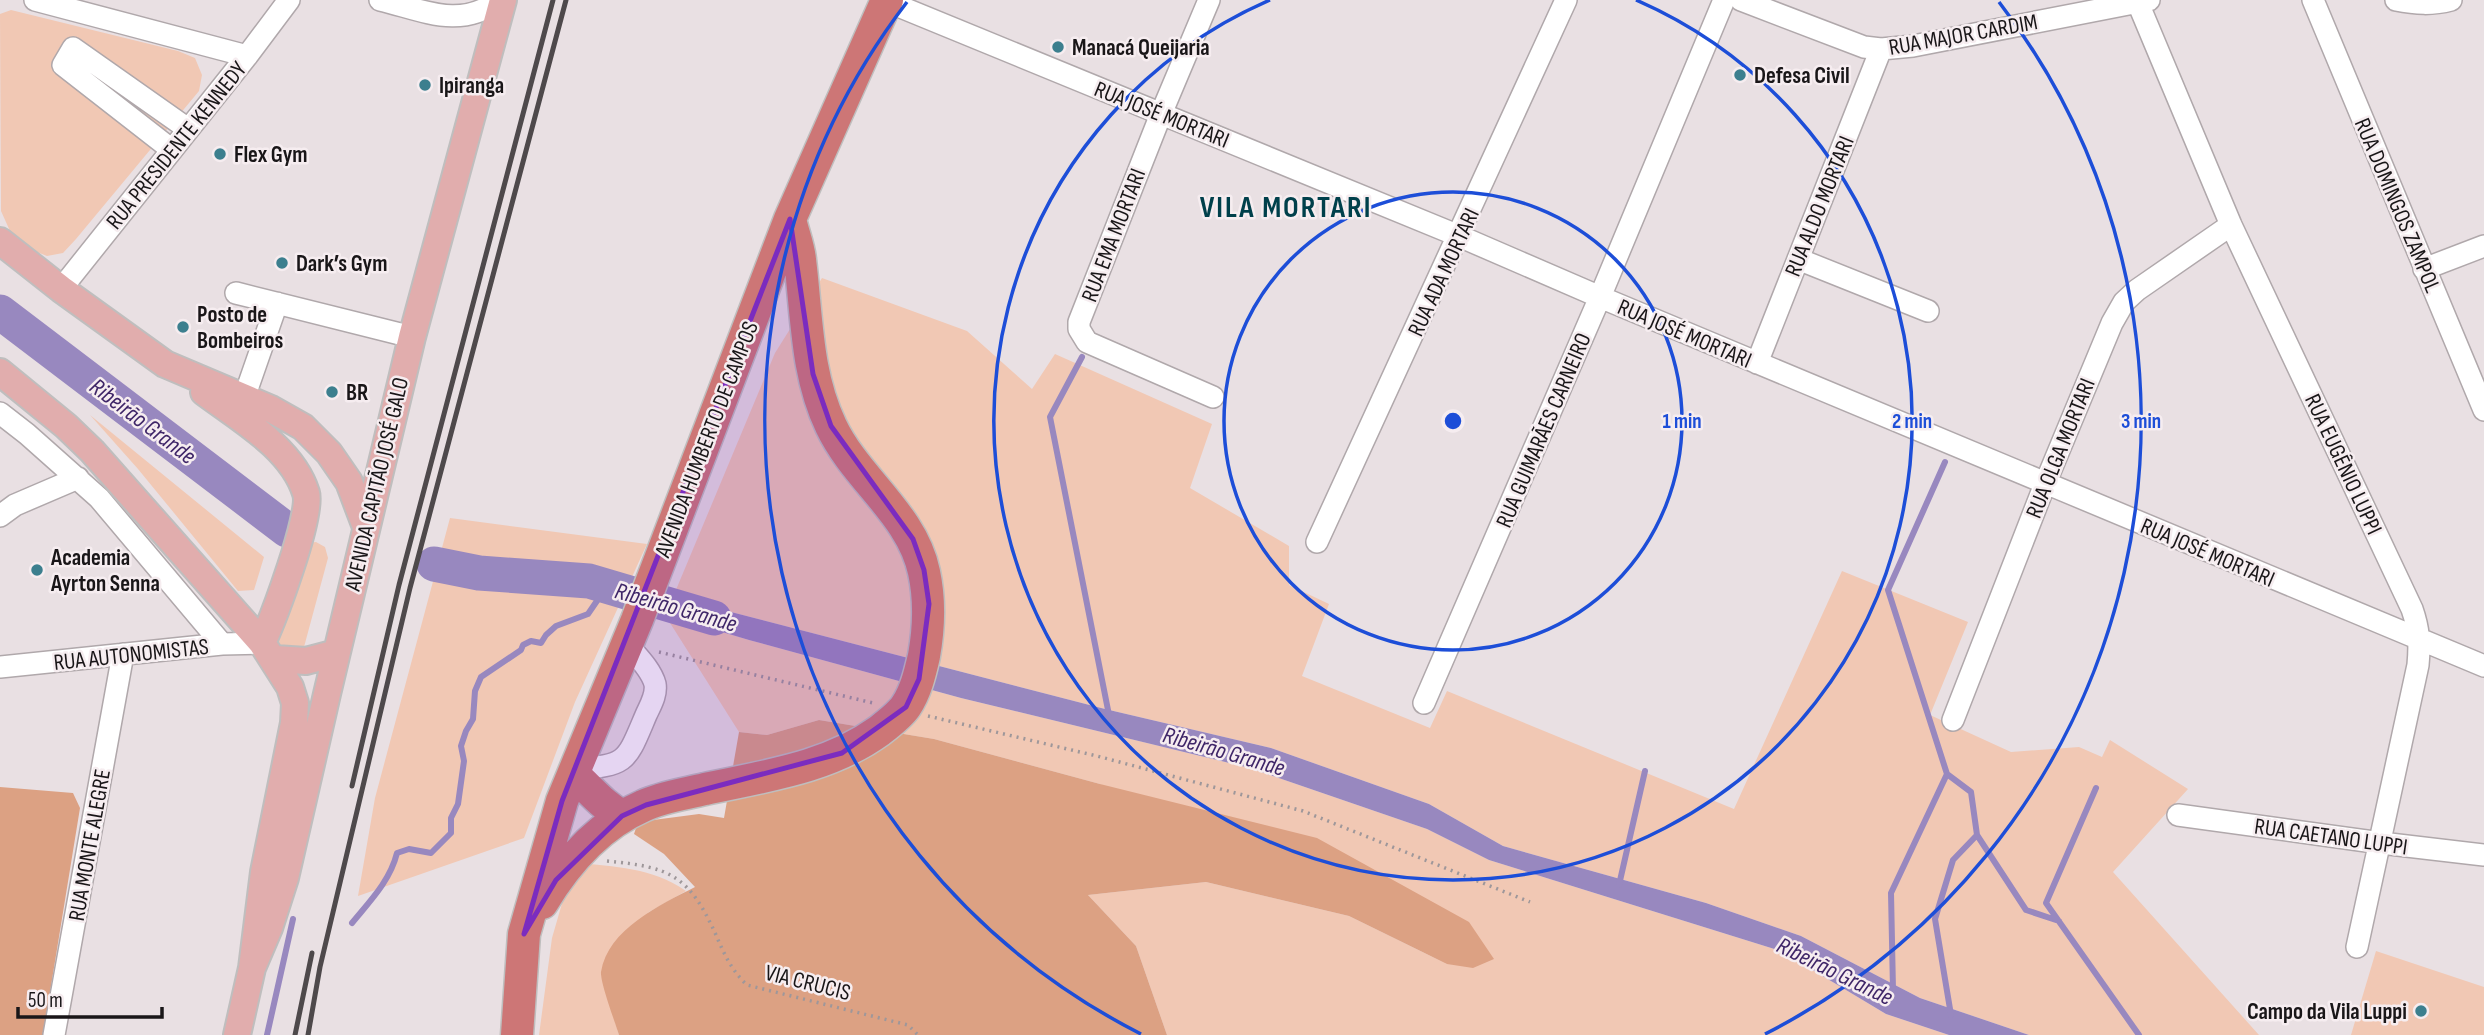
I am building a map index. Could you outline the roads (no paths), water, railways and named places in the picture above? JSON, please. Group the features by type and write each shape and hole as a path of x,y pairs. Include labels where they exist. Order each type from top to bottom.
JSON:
{"highway":[{"name":"AVENIDA HUMBERTO DE CAMPOS","path":"517,1035 524,934 562,801 632,632 790,219 886,0"},
{"name":"AVENIDA HUMBERTO DE CAMPOS","path":"524,934 556,880 591,840 622,816 646,804 825,761 863,742 903,709 919,679 925,650 929,604 924,570 914,539 852,461 831,426 813,374 800,259 790,219"},
{"path":"575,772 603,805 622,816"}],"main road":[{"name":"AVENIDA CAPITÃO JOSÉ GALO","path":"251,968 269,929 285,878 412,337 501,0"},
{"path":"0,240 61,289 247,424 288,461 308,496 278,608 261,642 306,661 336,653"},
{"path":"165,365 244,398 303,427 329,453 349,482 366,527"},
{"name":"AVENIDA CAPITÃO JOSÉ GALO","path":"0,372 92,451 261,642 290,687 295,703 294,723 264,872 251,968 237,1035"}],"street":[{"path":"36,0 247,56"},
{"name":"RUA PRESIDENTE KENNEDY","path":"61,289 289,0"},
{"path":"380,0 452,17 481,12 501,0"},
{"name":"RUA JOSÉ MORTARI","path":"886,0 1459,236 1600,298 2484,666"},
{"name":"RUA EMA MORTARI","path":"1209,0 1079,322 1079,330 1087,342 1213,397"},
{"name":"RUA ADA MORTARI","path":"1317,542 1566,0"},
{"name":"RUA GUIMARÃES CARNEIRO","path":"1424,703 1600,298 1724,0"},
{"name":"RUA MAJOR CARDIM","path":"1741,0 1852,44 1881,49 1913,46 2144,1"},
{"name":"RUA DOMINGOS ZAMPOL","path":"2313,0 2484,410"},
{"path":"2396,0 2427,4 2451,0"},
{"name":"RUA EUGÊNIO LUPPI","path":"2144,1 2231,225 2413,609 2421,642 2381,844 2357,947"},
{"path":"172,150 63,65 73,48 188,129"},
{"name":"RUA ALDO MORTARI","path":"1757,363 1881,49"},
{"name":"RUA OLGA MORTARI","path":"1953,720 2045,484 2112,323 2124,302 2137,289 2231,225"},
{"path":"2424,269 2484,246"},
{"path":"1798,260 1928,311"},
{"path":"236,293 412,337"},
{"path":"244,398 277,303"},
{"path":"0,413 99,498 222,644"},
{"path":"5,505 78,478"},
{"path":"575,772 610,766 631,752 655,696 655,684 632,632"},
{"name":"RUA AUTONOMISTAS","path":"0,667 261,642"},
{"name":"RUA MONTE ALEGRE","path":"54,1035 123,654"},
{"name":"RUA CAETANO LUPPI","path":"2178,815 2381,844 2484,855"}],"water":[{"path":"673,597 1105,709 1271,748 1429,804 1503,846 1706,903 1801,936 1920,998 2029,1035 1949,1035 1886,1014 1781,951 1489,860 1427,829 1250,768 961,698 665,615"}],"waterway":[{"name":"Ribeirão Grande","path":"0,312 287,530"},
{"path":"1082,357 1050,417 1109,715"},
{"path":"1945,462 1888,590 1947,774 1971,792 1977,835 2026,910 2059,921"},
{"name":"Ribeirão Grande","path":"434,564 479,573 589,581 714,618"},
{"path":"352,923 384,882 397,853 409,849 431,853 451,833 451,818 458,804 464,761 461,746 473,719 475,691 481,677 521,650 523,645 531,641 541,643 556,626 588,614 601,595 614,589"},
{"path":"1619,885 1645,771"},
{"path":"1893,990 1891,893 1947,774"},
{"path":"2096,788 2046,903 2139,1035"},
{"path":"1951,1015 1935,919 1953,860 1977,835"},
{"path":"267,1035 293,919"}],"railway":[{"path":"352,786 399,585 553,0"},
{"path":"308,1035 320,967 410,588 566,0"},
{"path":"295,1035 312,953"}],"place":[{"name":"Manacá Queijaria","path":"1058,47"},
{"name":"Defesa Civil","path":"1740,75"},
{"name":"Ipiranga","path":"425,85"},
{"name":"Flex Gym","path":"220,154"},
{"name":"Dark’s Gym","path":"282,263"},
{"name":"Posto de Bombeiros","path":"183,327"},
{"name":"BR","path":"332,392"},
{"name":"Academia Ayrton Senna","path":"37,570"},
{"name":"Campo da Vila Luppi","path":"2421,1011"}],"district":[{"name":"VILA MORTARI","path":"1286,207"}]}
